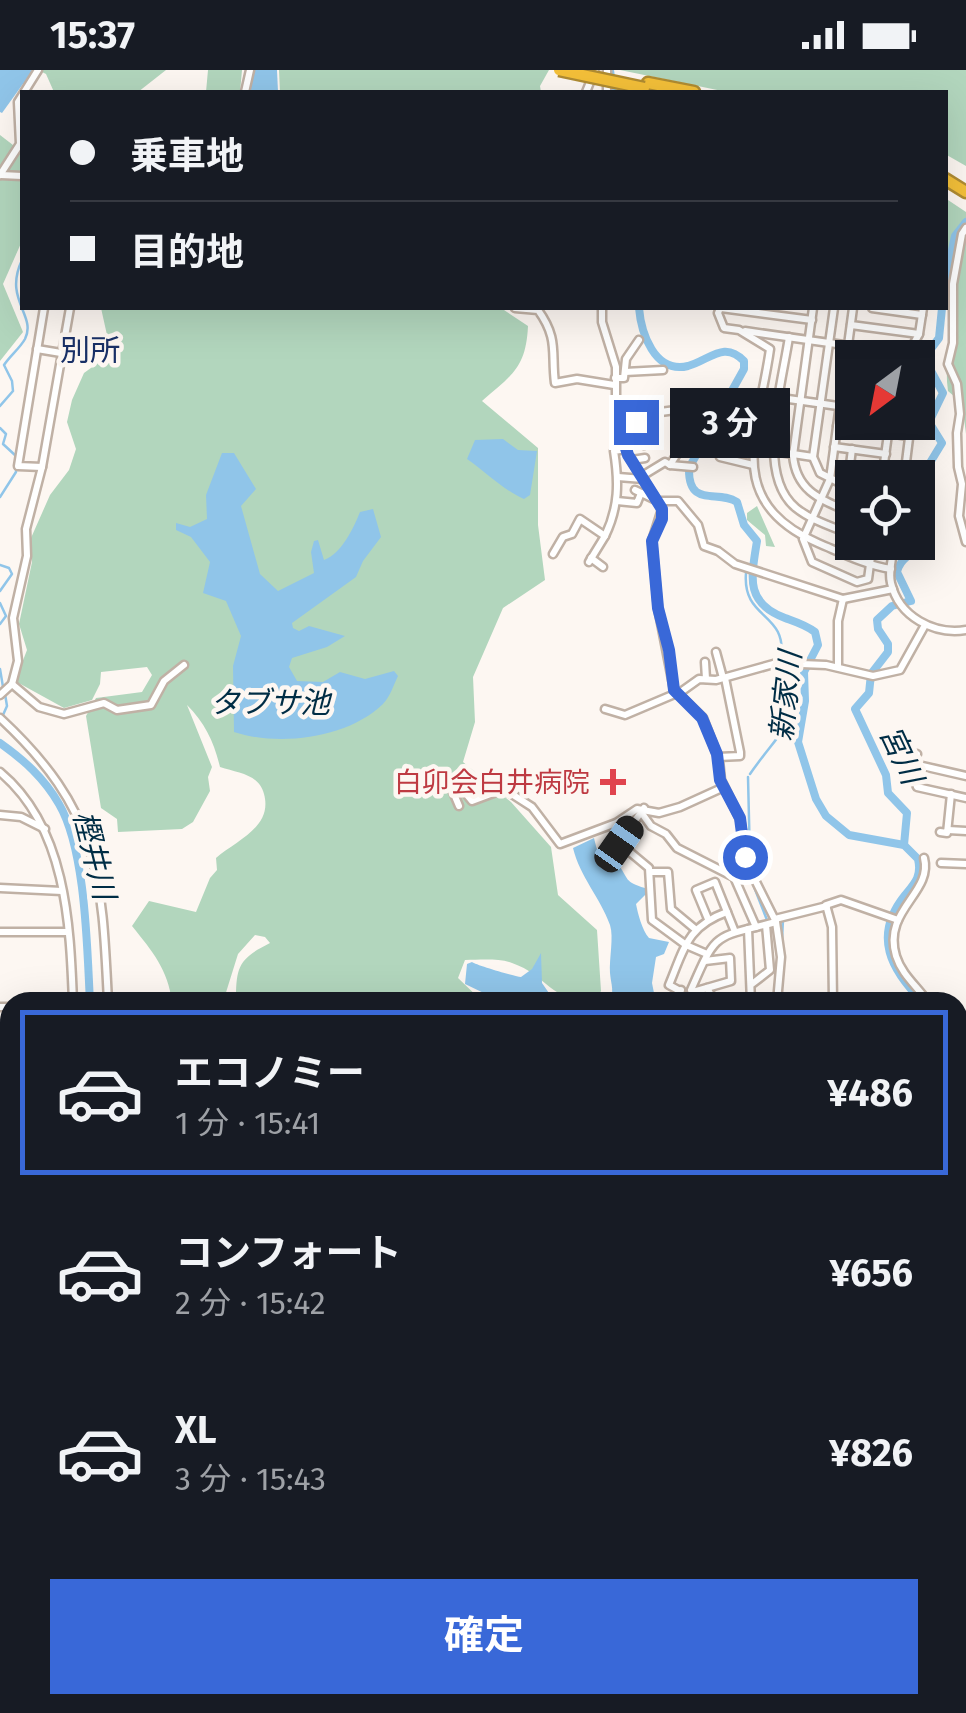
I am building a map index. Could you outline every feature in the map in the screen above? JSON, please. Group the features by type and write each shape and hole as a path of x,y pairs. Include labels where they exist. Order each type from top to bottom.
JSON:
{"highway":[{"path":"558,70 680,90"},
{"path":"592,70 662,90"}],"street":[{"path":"0,175 20,144 20,99"},
{"path":"966,228 953,284 953,344 948,364 956,384 960,414 959,516 966,542"},
{"path":"42,466 18,466 44,310"},
{"path":"70,310 42,466 26,529 26,556 14,618 19,655 4,691 64,714 104,703 117,710 151,705 164,681 184,665"},
{"path":"538,310 556,354 555,384 577,379 614,382 624,378 630,350 639,340"},
{"path":"602,310 616,367 614,407 626,449 662,514 652,541 658,608 677,694 699,712 718,757 724,787 740,818 748,866 776,921 780,942 778,992"},
{"path":"719,310 724,328 835,344"},
{"path":"735,310 812,320"},
{"path":"814,310 793,455 798,478 808,491 835,506"},
{"path":"834,310 813,457 816,469 835,481"},
{"path":"849,340 853,310"},
{"path":"916,340 922,311"},
{"path":"851,325 919,334"},
{"path":"739,330 770,349 753,444 757,487 770,512 788,529 804,537 870,566 891,569"},
{"path":"789,337 772,452 775,477 795,508 835,528"},
{"path":"36,349 61,353"},
{"path":"625,372 663,370"},
{"path":"760,395 835,406"},
{"path":"620,428 652,413 683,409 684,442 670,465"},
{"path":"630,426 644,445"},
{"path":"753,465 720,457 739,437 772,452 813,457"},
{"path":"835,439 830,479 804,537 812,562 856,582 868,579 871,560"},
{"path":"884,460 887,440"},
{"path":"834,446 886,454"},
{"path":"603,567 590,560 617,501 614,451 626,449"},
{"path":"851,460 852,449"},
{"path":"957,450 966,454"},
{"path":"632,460 645,458"},
{"path":"618,477 643,478 665,462 689,467"},
{"path":"617,501 638,504 638,492 658,501 678,501 698,524 704,546 718,551 730,562 843,599 893,589"},
{"path":"553,554 563,537 572,534 580,518 604,536"},
{"path":"892,560 893,589 906,610 925,625 944,632 966,630"},
{"path":"838,666 838,621 843,599"},
{"path":"605,710 625,715 677,694 700,678 724,678 770,665 838,666 871,676 900,670 925,625"},
{"path":"716,652 740,752 740,756 718,757"},
{"path":"705,662 706,680"},
{"path":"0,718 54,777 80,818 98,879 107,992"},
{"path":"917,754 912,774 918,786 966,798"},
{"path":"914,764 966,776"},
{"path":"0,772 24,794 46,829 62,890 71,992"},
{"path":"459,806 451,787 454,779 472,801 504,789 532,807 560,844 643,810 680,808 724,787"},
{"path":"951,794 944,831 966,831"},
{"path":"643,810 619,844 651,872 650,916 655,925 686,945 705,958 730,958 731,981 692,991 680,991 669,985 686,945 695,929 708,918 727,912"},
{"path":"643,810 651,826 666,834 677,848 734,876 752,928 752,992"},
{"path":"0,815 21,817 46,829"},
{"path":"919,992 907,979 896,956 894,936 905,904 925,877 924,858"},
{"path":"941,863 966,864"},
{"path":"651,872 668,872 670,909 695,929"},
{"path":"708,918 696,890 715,882 736,932"},
{"path":"0,888 62,890"},
{"path":"692,991 718,938 841,900 898,920"},
{"path":"827,906 832,927 833,992"},
{"path":"752,985 770,970 766,925"},
{"path":"0,932 68,932"},
{"path":"707,988 709,992"}],"green space":[{"path":"38,70 166,70 141,90 53,90 46,74"},
{"path":"208,70 242,70 240,90 206,90"},
{"path":"279,70 549,70 541,90 280,90"},
{"path":"620,70 966,70 966,166 948,156 948,90 717,90"},
{"path":"0,135 20,150 20,246 3,284 23,332 0,361"},
{"path":"948,200 966,212 966,434 962,403 948,391"},
{"path":"101,310 504,310 528,326 516,370 482,401 538,448 538,525 545,580 503,608 473,677 475,722 463,762 511,802 551,847 558,895 597,930 600,992 557,992 524,968 507,961 465,960 458,978 473,992 236,992 245,959 270,943 255,935 238,954 226,992 170,992 153,953 132,926 149,901 196,912 217,870 216,858 251,832 263,815 261,787 247,775 220,767 208,733 187,705 212,767 208,777 210,791 193,822 182,829 118,832 117,819 101,808 86,716 96,698 142,692 152,675 147,667 101,672 92,700 64,708 15,681 27,650 19,624 32,562 31,538 50,495 69,470 76,449 67,422 72,400 84,373 95,365 109,344"},
{"path":"757,506 775,547 766,546 765,535 747,520 747,513"}],"water":[{"path":"0,70 33,70 2,113 0,112"},
{"path":"253,70 277,70 278,90 248,90"},
{"path":"503,439 518,450 537,451 530,495 524,499 467,459 475,440"},
{"name":"タブサ池","path":"222,453 234,453 256,489 241,506 260,574 278,591 314,573 314,541 318,540 324,560 330,557 346,540 360,512 373,509 381,537 356,577 292,623 299,631 309,626 345,636 327,647 292,658 289,667 297,681 323,682 340,672 365,679 394,671 398,676 383,704 351,725 292,739 234,732 233,666 241,636 226,601 203,593 210,562 191,537 176,530 176,523 190,527 207,519 206,495"},
{"path":"594,838 597,850 607,862 618,864 630,882 645,888 646,894 636,904 642,926 649,938 669,942 664,954 656,957 654,992 612,992 610,925 573,848"},
{"path":"541,953 542,983 548,992 482,992 465,984 467,964 472,962 521,977 532,969"}],"waterway":[{"name":"新家川","path":"610,70 613,90"},
{"path":"24,79 24,84"},
{"name":"宮川","path":"948,268 955,236 966,222"},
{"path":"20,266 16,286 20,302"},
{"path":"0,406 13,391 4,365 28,330 23,310"},
{"name":"新家川","path":"639,310 646,339 666,364 688,366 723,352 744,361 744,369 689,468 690,481 699,493 737,502 744,525 757,541 753,578 763,605 815,632 818,645 804,672 805,701 798,742 816,799 826,816 849,835 904,845 918,859 917,879 895,910 888,938 895,965 914,992"},
{"name":"宮川","path":"932,460 942,443 929,422 943,393 924,358 939,338 942,310"},
{"path":"0,428 6,434 3,444 16,456 16,472 0,497"},
{"name":"宮川","path":"904,560 897,572 911,601 892,606 877,620 888,652 871,674 869,693 855,709 886,775 888,793 907,813 904,845"},
{"path":"0,565 12,574 0,591"},
{"path":"746,573 751,600 778,632 781,659"},
{"path":"0,603 6,616 0,624"},
{"path":"750,774 785,725 788,703 780,666"},
{"path":"0,669 3,687"},
{"path":"3,715 7,706 5,694"},
{"name":"樫井川","path":"0,743 40,778 68,824 84,900 89,992"},
{"path":"748,777 750,860"},
{"path":"749,874 767,920"},
{"path":"782,940 783,919"},
{"path":"770,929 771,945"}],"place":[{"name":"白卯会白井病院","path":"613,782"}],"district":[{"name":"別所","path":"90,351"}],"route":[{"path":"636,422 620,428 628,455 662,509 652,541 658,608 674,690 702,718 719,760 720,780 740,818 745,857"}]}
